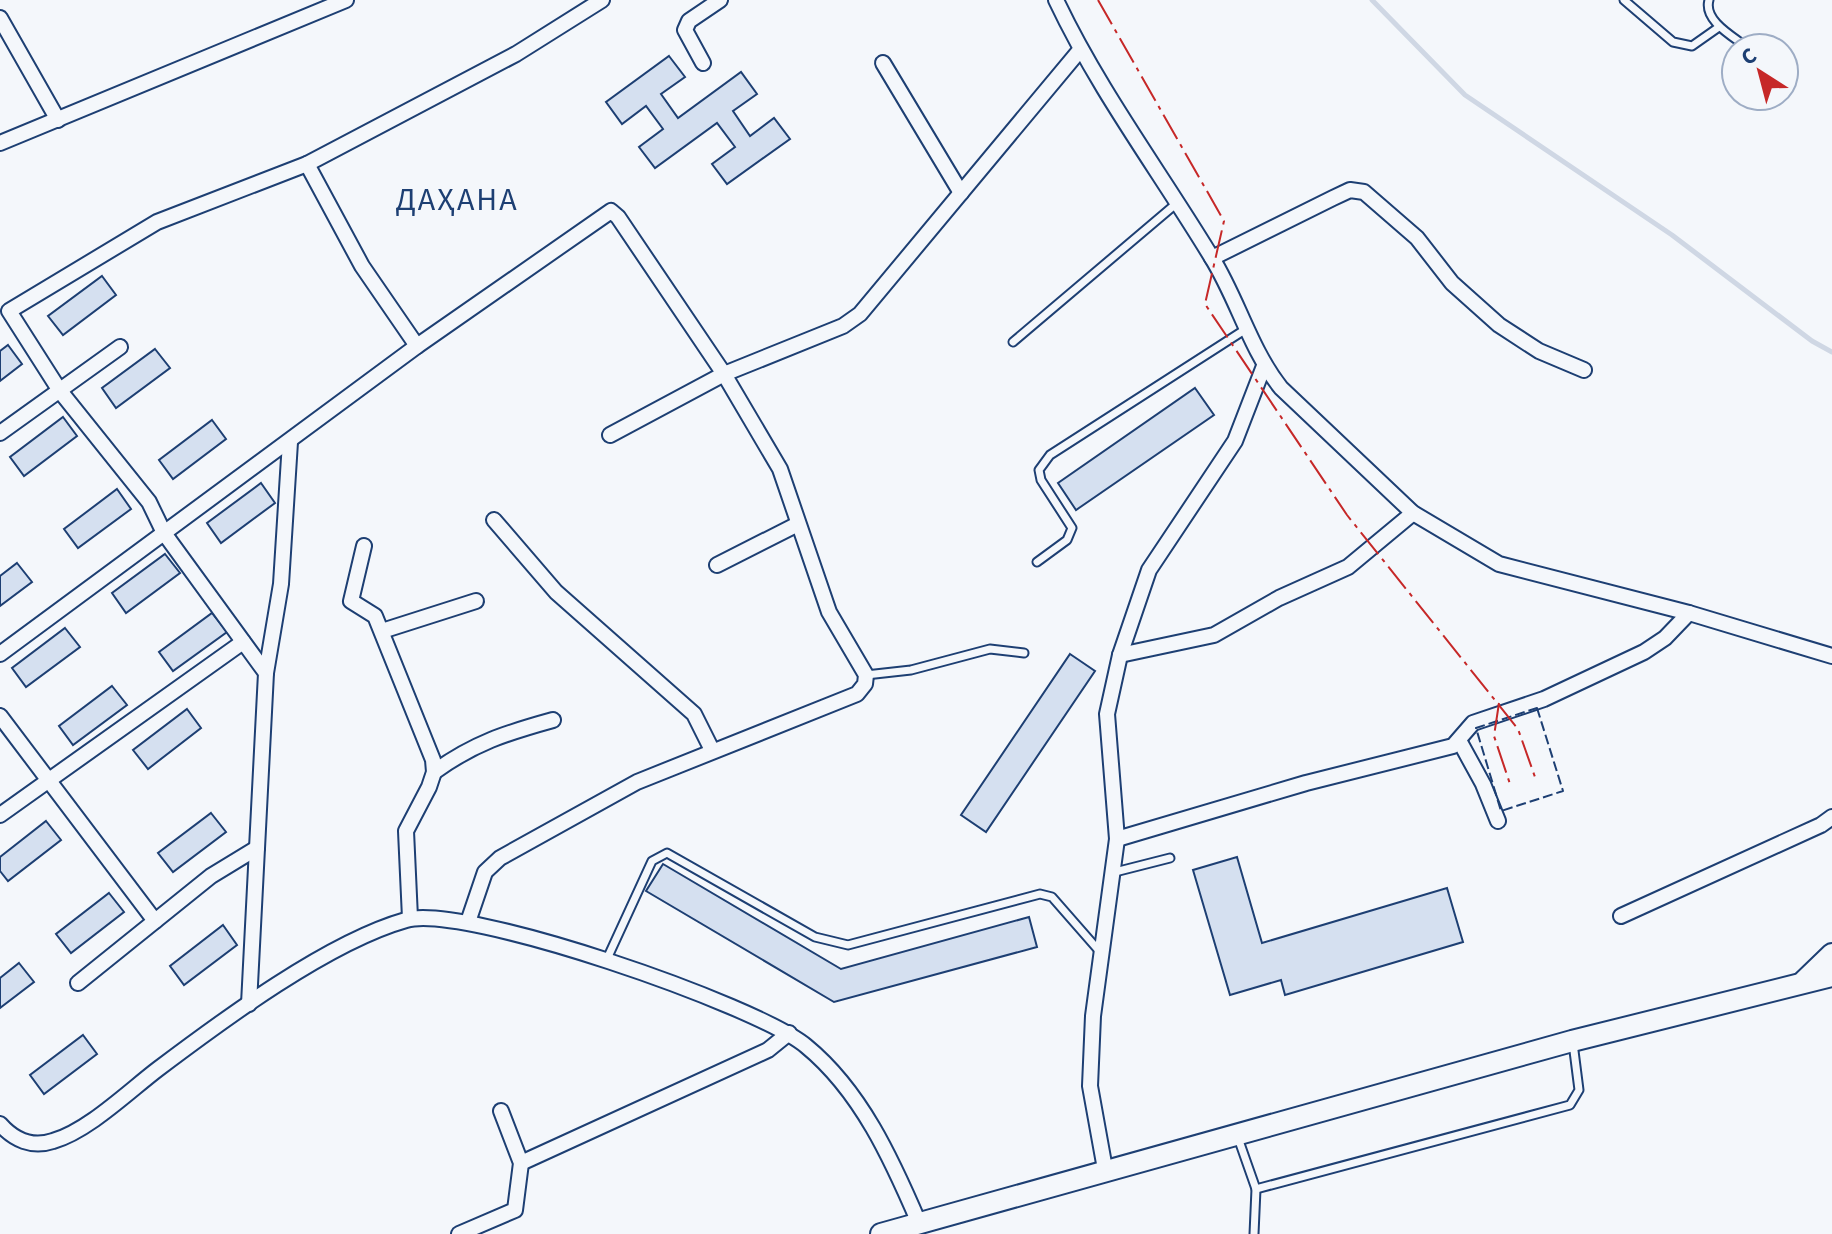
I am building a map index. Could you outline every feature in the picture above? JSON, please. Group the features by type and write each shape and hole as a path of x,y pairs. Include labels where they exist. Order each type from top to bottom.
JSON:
{"main road":[{"path":"1804,981 1832,954"},
{"path":"881,1234 1572,1041 1832,976"}],"street":[{"path":"0,143 346,0"},
{"path":"266,673 164,533 149,502 60,391 9,316 13,307 157,222 307,164 516,54 602,0"},
{"path":"703,63 685,30 689,21 720,0"},
{"path":"1056,0 1080,50 1212,258 1264,366 1281,388 1413,513 1499,564 1689,613 1832,656"},
{"path":"0,18 58,120"},
{"path":"610,435 724,374 843,326 860,314 1080,50"},
{"path":"883,63 961,193"},
{"path":"307,164 362,266 417,346"},
{"path":"1212,258 1350,190 1364,192 1417,238 1452,283 1499,325 1539,351 1584,370"},
{"path":"0,654 417,346 611,211 724,374 780,469 829,612 866,675 865,684 857,694 637,782 500,858 485,872 468,922"},
{"path":"0,433 120,347"},
{"path":"1105,1169 1090,1086 1093,1016 1115,872 1117,839 1107,714 1120,655 1149,570 1235,441 1264,366"},
{"path":"249,1004 266,673 281,584 290,442"},
{"path":"1120,655 1214,635 1279,598 1348,567 1413,513"},
{"path":"494,520 556,592 694,714 712,750"},
{"path":"717,565 798,524"},
{"path":"364,546 351,601 354,606 371,610 382,631 433,760 434,772"},
{"path":"382,631 476,601"},
{"path":"1117,839 1460,742 1477,721 1544,699 1644,652 1665,638 1689,613"},
{"path":"0,815 243,642"},
{"path":"0,716 155,921"},
{"path":"410,918 406,831 434,772 491,737 553,720"},
{"path":"1460,742 1483,784 1498,821"},
{"path":"1621,916 1821,825 1832,817"},
{"path":"78,983 211,876 257,848"},
{"path":"0,1124 21,1141 41,1144 56,1141 101,1113 249,1004 369,933 410,918 468,922 690,988 789,1033 808,1047 837,1077 932,1222"},
{"path":"521,1163 768,1050 789,1033"},
{"path":"459,1234 515,1210 521,1163 501,1111"}],"lane":[{"path":"1624,0 1673,42 1692,46 1719,27"},
{"path":"1709,0 1709,12 1726,32"},
{"path":"1013,342 1177,203"},
{"path":"1037,562 1067,540 1072,528 1041,480 1039,470 1050,455 1247,329"},
{"path":"866,675 924,668 990,649 1024,653"},
{"path":"606,961 652,861 667,853 815,937 835,944 848,945 888,936 1040,894 1052,897 1102,954"},
{"path":"1115,872 1170,858"},
{"path":"1256,1189 1570,1105 1579,1090 1572,1041"},
{"path":"1236,1133 1256,1189 1254,1234"}],"building":[{"path":"669,56 685,77 661,94 678,118 741,72 757,94 733,111 750,136 774,118 790,139 727,184 712,164 735,147 717,123 655,168 639,147 663,129 646,106 622,124 606,102"},
{"path":"102,276 116,295 63,335 48,316"},
{"path":"8,345 22,364 0,381 0,351"},
{"path":"155,349 170,368 116,408 102,388"},
{"path":"1195,388 1214,415 1076,510 1058,483"},
{"path":"63,417 77,436 24,476 10,457"},
{"path":"212,420 226,439 173,479 159,460"},
{"path":"261,483 275,503 221,543 207,523"},
{"path":"117,489 131,509 78,548 64,529"},
{"path":"165,554 180,573 126,613 112,593"},
{"path":"17,563 32,582 0,606 0,576"},
{"path":"212,613 227,632 173,671 159,652"},
{"path":"65,628 80,647 26,687 12,668"},
{"path":"1070,654 1095,671 986,832 961,815"},
{"path":"112,686 127,705 73,745 59,726"},
{"path":"187,709 201,728 148,769 133,750"},
{"path":"211,813 226,832 173,872 158,853"},
{"path":"46,821 61,840 8,881 0,871 0,857"},
{"path":"1237,857 1262,943 1447,888 1463,942 1285,995 1281,980 1230,995 1193,870"},
{"path":"663,864 841,969 1029,917 1037,947 834,1002 646,891"},
{"path":"109,893 124,912 71,953 56,934"},
{"path":"223,925 237,945 184,985 170,966"},
{"path":"19,963 34,982 0,1008 0,978"},
{"path":"83,1035 97,1054 44,1094 30,1075"}],"waterway":[{"path":"1372,0 1465,95 1672,235 1812,341 1832,352"}],"fence":[{"path":"1537,708 1563,791 1501,811 1476,728 1537,708"}],"power":[{"path":"1098,0 1224,221 1205,304 1347,515 1518,729 1535,777"},
{"path":"1499,703 1494,736 1510,784"}],"district":[{"name":"ДАҲАНА","path":"457,200"}]}
